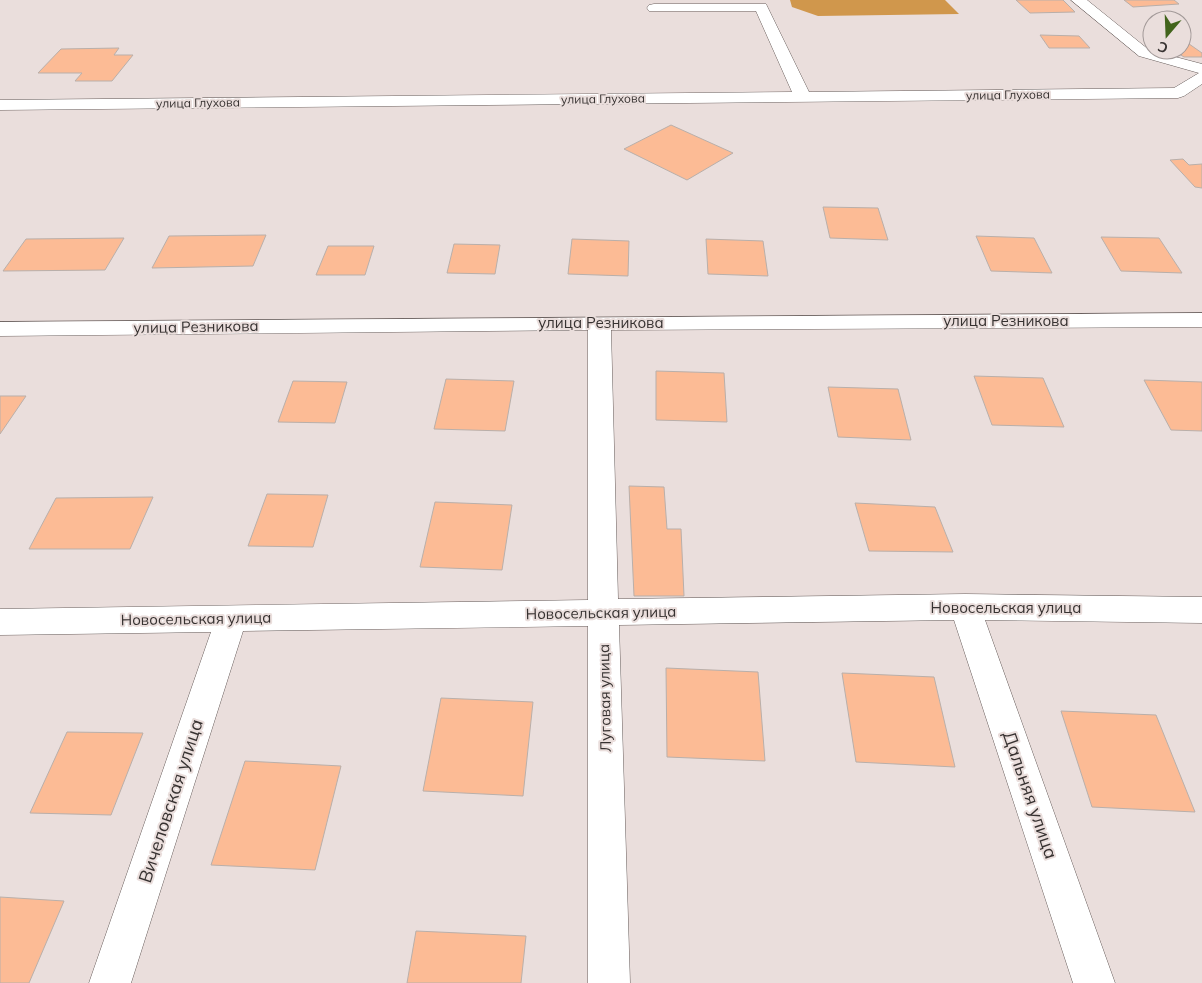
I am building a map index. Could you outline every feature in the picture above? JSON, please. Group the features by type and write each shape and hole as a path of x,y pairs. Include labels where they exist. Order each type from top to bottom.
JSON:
{"street":[{"path":"1078,0 1144,52 1202,69"},
{"path":"654,8 761,7 803,97"},
{"name":"улица Глухова","path":"0,105 1178,93 1202,77"},
{"name":"улица Резникова","path":"0,329 599,323 1202,320"},
{"name":"Луговая улица","path":"599,323 609,983"},
{"name":"Новосельская улица","path":"0,622 965,607 1202,610"},
{"name":"Дальняя улица","path":"965,607 1094,983"},
{"name":"Вичеловская улица","path":"110,983 231,619"}],"shaded area":[{"path":"790,0 945,0 959,14 818,16 792,7"}],"building":[{"path":"1016,0 1063,0 1075,12 1030,13"},
{"path":"1124,0 1174,0 1179,4 1133,7"},
{"path":"1040,35 1079,36 1090,48 1049,48"},
{"path":"1192,46 1202,53 1202,57 1192,57"},
{"path":"119,48 114,55 133,55 112,81 75,81 82,73 38,73 61,49"},
{"path":"671,125 733,153 687,180 624,149"},
{"path":"1183,159 1189,165 1202,164 1202,188 1195,187 1170,160"},
{"path":"823,207 878,208 888,240 830,238"},
{"path":"266,235 253,266 152,268 169,236"},
{"path":"976,236 1034,238 1052,273 991,271"},
{"path":"1101,237 1159,238 1182,273 1121,271"},
{"path":"124,238 105,270 3,271 26,239"},
{"path":"572,239 629,241 628,276 568,274"},
{"path":"706,239 763,241 768,276 708,274"},
{"path":"454,244 500,245 495,274 447,273"},
{"path":"328,246 374,246 365,275 316,275"},
{"path":"656,371 724,373 727,422 656,420"},
{"path":"974,376 1043,378 1064,427 992,425"},
{"path":"446,379 514,381 505,431 434,429"},
{"path":"1144,380 1202,382 1202,431 1171,430"},
{"path":"293,381 347,382 335,423 278,422"},
{"path":"828,387 898,389 911,440 838,437"},
{"path":"0,396 26,396 0,434"},
{"path":"629,486 664,487 667,529 681,529 684,596 634,596"},
{"path":"267,494 328,495 313,547 248,546"},
{"path":"153,497 130,549 29,549 56,498"},
{"path":"435,502 512,505 502,570 420,567"},
{"path":"855,503 935,507 953,552 869,551"},
{"path":"666,668 758,672 765,761 667,757"},
{"path":"842,673 934,677 955,767 856,762"},
{"path":"441,698 533,702 523,796 423,791"},
{"path":"1061,711 1156,715 1195,812 1092,807"},
{"path":"67,732 143,733 111,815 30,813"},
{"path":"245,761 341,766 315,870 211,865"},
{"path":"0,897 64,901 29,983 0,983"},
{"path":"416,931 526,936 521,983 407,983"}]}
